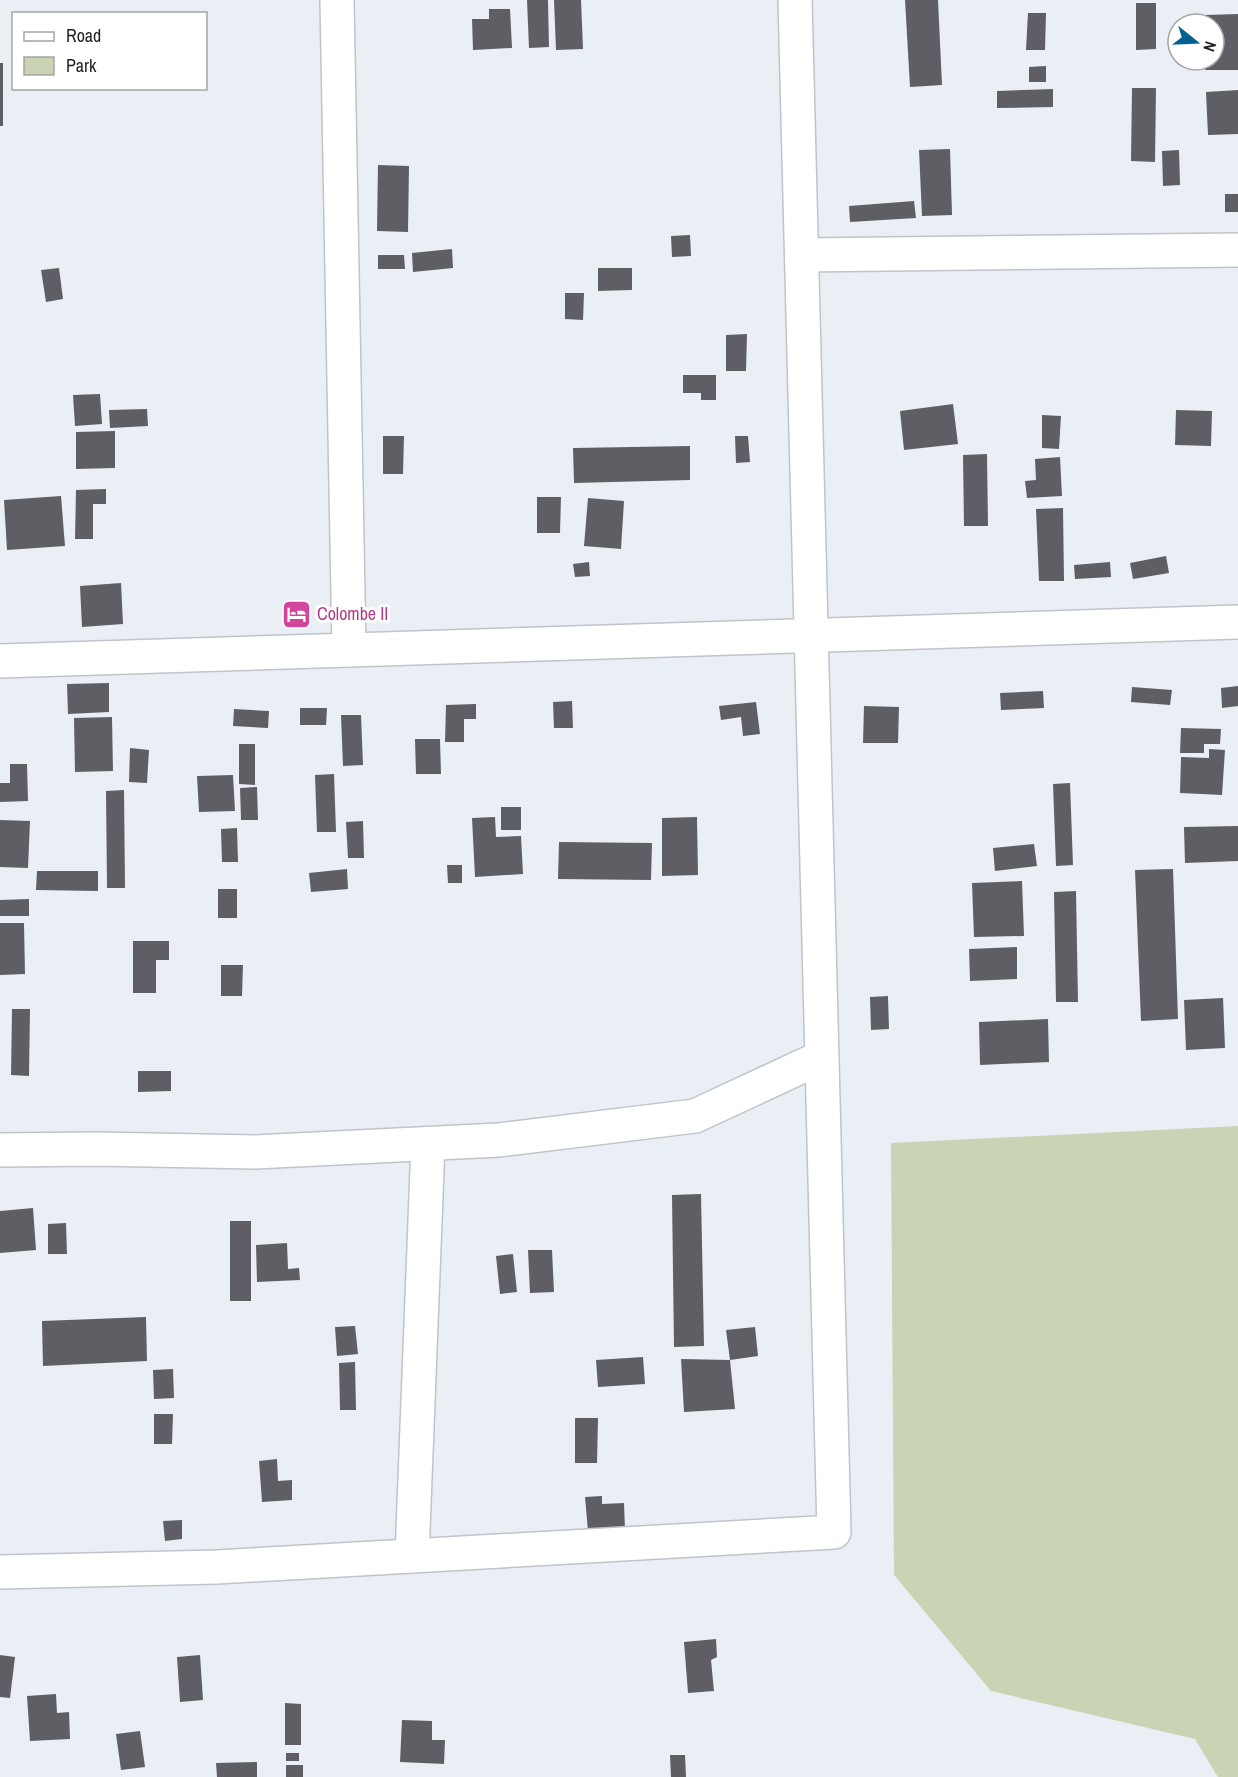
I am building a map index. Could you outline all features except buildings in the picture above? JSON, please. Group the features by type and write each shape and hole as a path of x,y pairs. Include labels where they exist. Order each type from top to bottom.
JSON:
{"street":[{"path":"337,0 349,650"},
{"path":"0,1572 218,1567 834,1532 795,0"},
{"path":"802,255 1238,250"},
{"path":"0,661 1238,622"},
{"path":"0,1150 255,1152 499,1140 695,1116 822,1057"},
{"path":"412,1556 429,1144"}],"green space":[{"path":"1238,1126 1238,1777 1218,1777 1195,1739 991,1691 894,1575 891,1143"}],"place":[{"name":"Colombe II","path":"296,614"}]}
